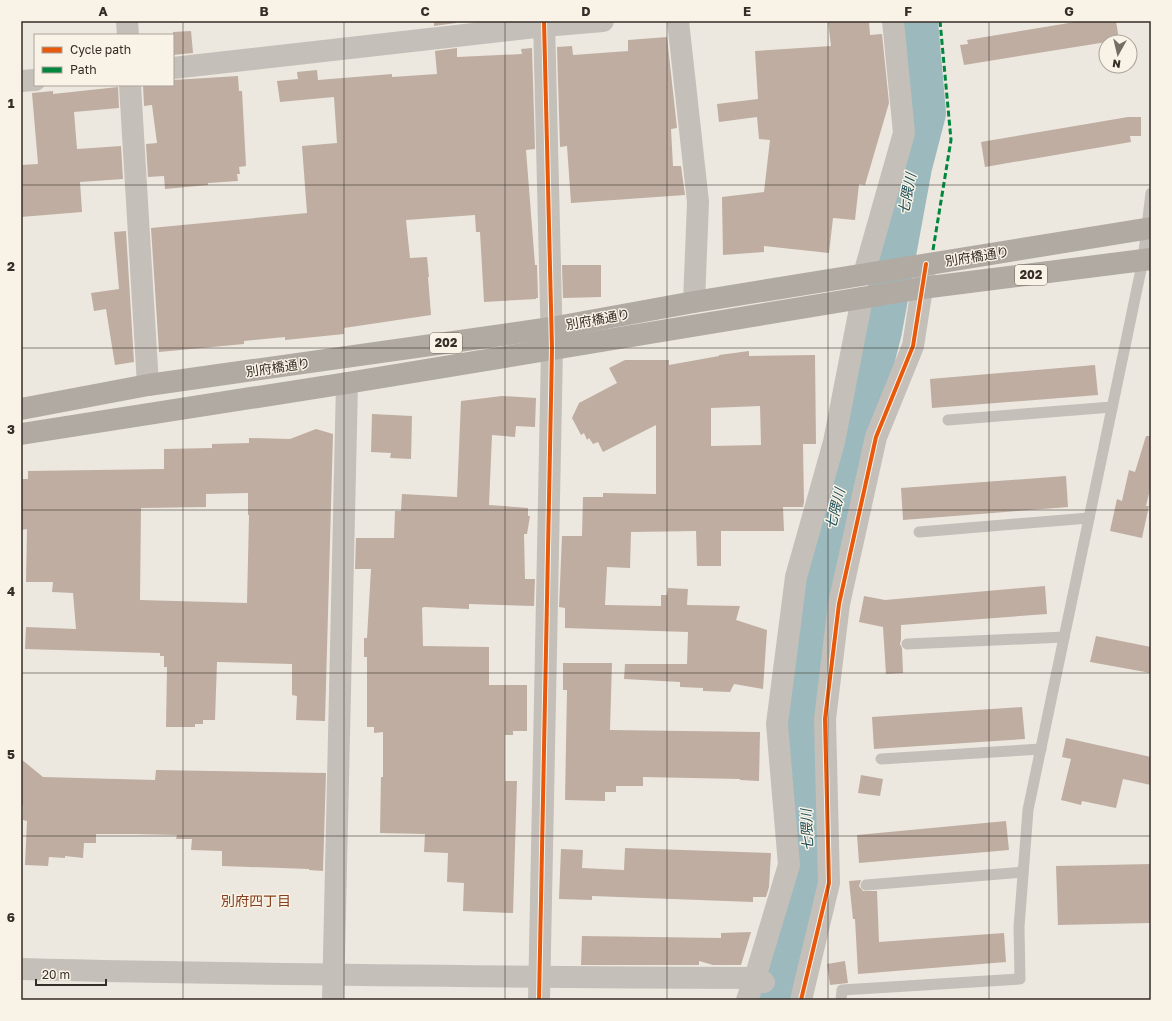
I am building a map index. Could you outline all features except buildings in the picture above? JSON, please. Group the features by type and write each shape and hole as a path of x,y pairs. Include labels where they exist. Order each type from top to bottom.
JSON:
{"highway":[{"name":"別府橋通り","path":"21,434 347,383 552,338 694,302 1148,228"},
{"name":"別府橋通り","path":"21,409 148,385 552,338 864,298 916,289 1147,260"}],"street":[{"path":"127,21 128,34"},
{"path":"174,68 544,24 603,21"},
{"path":"678,21 698,202 694,302"},
{"path":"867,274 904,133 893,21"},
{"path":"539,1000 552,338 544,24"},
{"path":"21,81 34,80"},
{"path":"130,86 148,385"},
{"path":"796,997 829,883 825,719 839,604 876,437 913,346 916,289 921,265"},
{"path":"747,1000 760,980 789,865 777,724 796,577 834,442 864,298"},
{"path":"333,1000 347,383"},
{"path":"21,969 540,978 760,980"}],"lane":[{"path":"841,1000 842,990 1020,979 1019,927 1028,810 1112,407 1147,260 1151,193"},
{"path":"948,420 1112,407"},
{"path":"919,532 1089,518"},
{"path":"907,644 1064,637"},
{"path":"881,759 1041,749"},
{"path":"866,885 1024,872"}],"waterway":[{"name":"七隈川","path":"774,1000 799,914 809,862 802,748 808,618 881,331 911,167 925,113 917,21"}],"marked path":[{"path":"933,250 951,140 940,21"}],"cycle path":[{"path":"539,1000 552,349 544,21"},
{"path":"801,1000 829,883 825,719 839,604 876,437 913,346 926,264"}],"district":[{"name":"別府四丁目","path":"256,901"}]}
